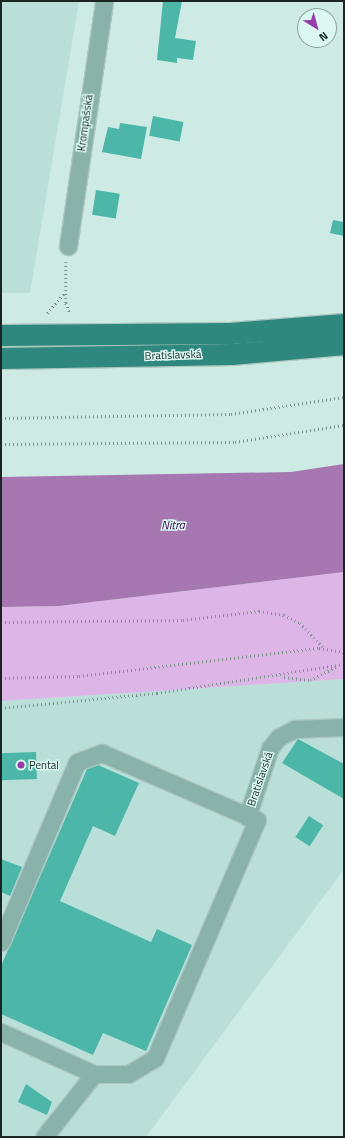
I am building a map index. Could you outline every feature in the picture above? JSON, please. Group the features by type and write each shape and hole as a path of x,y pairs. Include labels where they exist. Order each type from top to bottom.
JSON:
{"main road":[{"name":"Bratislavská","path":"1,335 222,333 344,324"},
{"name":"Bratislavská","path":"1,358 231,354 344,344"}],"street":[{"name":"Krompašská","path":"68,246 104,1"},
{"name":"Bratislavská","path":"247,817 270,748 279,737 295,729 344,727"},
{"path":"1,942 6,919 77,762 102,752 247,817 257,820 155,1058 128,1074 94,1074 1,1032"},
{"path":"44,1137 94,1074"}],"path":[{"path":"65,267 65,291 70,313"},
{"path":"47,313 65,291"},
{"path":"1,418 231,414 344,397"},
{"path":"1,444 236,442 344,425"},
{"path":"1,622 183,620 259,612 284,615 294,620 325,649"},
{"path":"1,678 79,676 237,655 325,649 344,652"},
{"path":"281,676 310,680 344,664"},
{"path":"1,708 281,676 338,666"}],"shaded area":[{"path":"1,1 79,1 30,293 1,293"},
{"path":"344,572 344,679 1,701 1,607 59,606"},
{"path":"344,679 344,869 146,1137 1,1137 1,701"}],"water":[{"name":"Nitra","path":"344,464 344,572 59,606 1,607 1,477 291,472"}],"building":[{"path":"163,1 182,1 175,38 196,41 193,60 177,58 177,63 157,60"},
{"path":"153,116 183,122 180,142 149,136"},
{"path":"120,123 147,127 141,159 102,152 108,127 119,129"},
{"path":"96,190 120,194 116,218 92,215"},
{"path":"333,220 344,222 344,236 330,233"},
{"path":"298,739 344,764 344,799 282,763"},
{"path":"36,752 37,779 2,780 1,753"},
{"path":"98,765 139,783 115,836 93,826 60,901 151,942 157,929 192,945 146,1051 103,1033 93,1055 1,1014 1,966 87,769"},
{"path":"309,816 323,825 310,846 295,837"},
{"path":"1,859 22,867 10,896 1,892"},
{"path":"26,1084 52,1102 47,1115 18,1102"}],"place":[{"name":"Pental","path":"21,765"}]}
